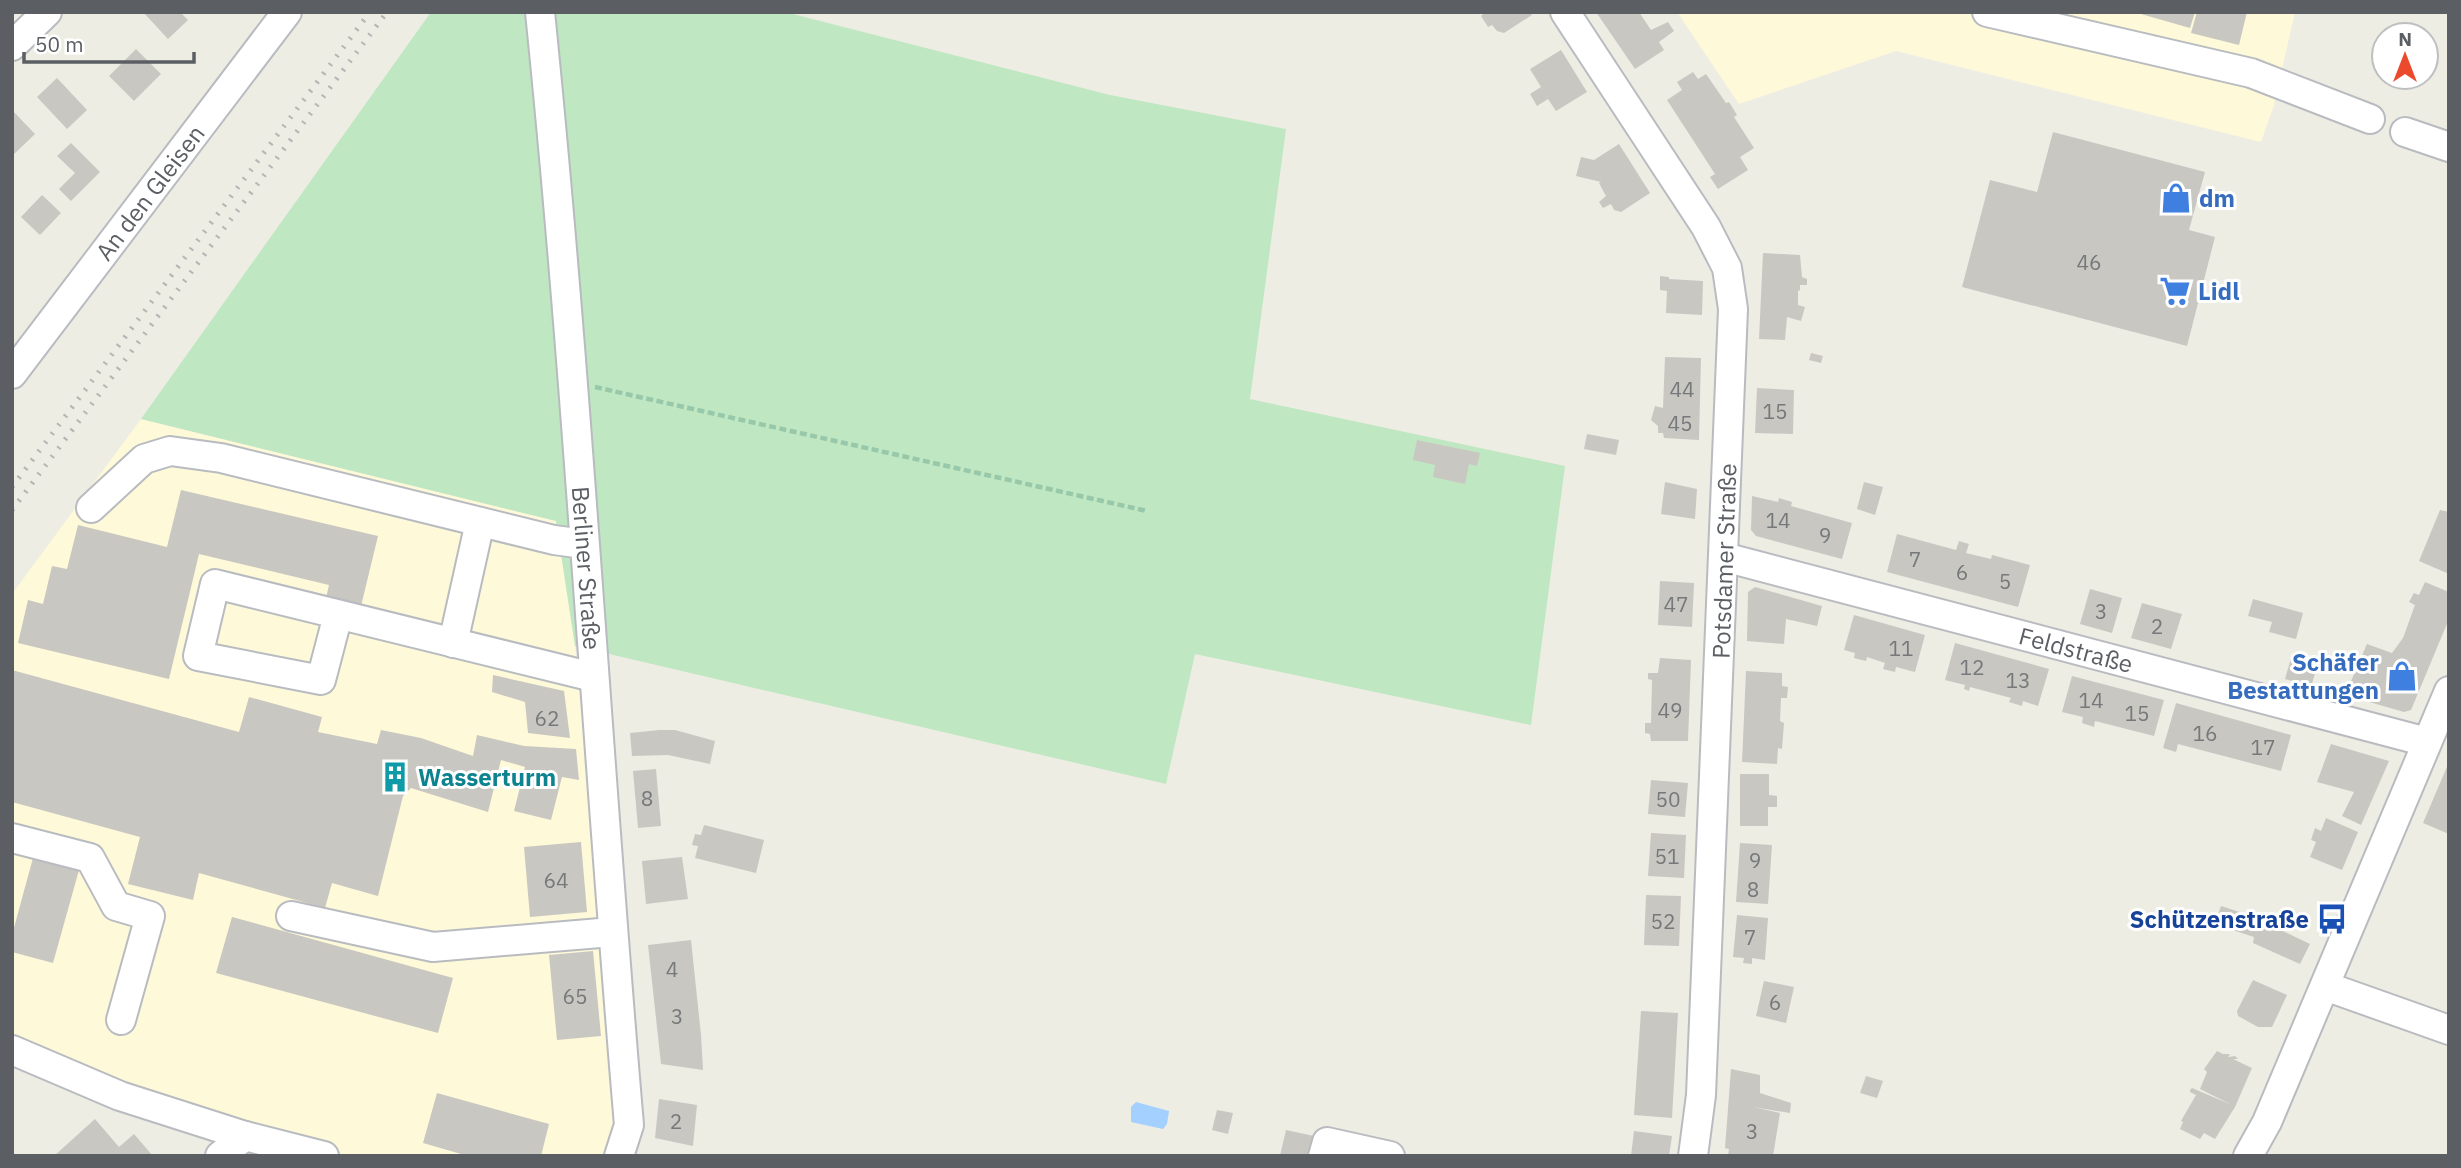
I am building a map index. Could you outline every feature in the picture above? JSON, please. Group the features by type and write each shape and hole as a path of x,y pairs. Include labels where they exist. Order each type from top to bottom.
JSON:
{"street":[{"path":"12,46 47,12"},
{"name":"An den Gleisen","path":"12,374 287,12"},
{"name":"Berliner Straße","path":"540,12 574,383 593,677 628,1125 619,1156"},
{"name":"Potsdamer Straße","path":"1566,12 1706,228 1727,268 1733,309 1701,1095 1693,1156"},
{"path":"1987,12 2251,73 2370,119"},
{"path":"2405,132 2449,147"},
{"path":"91,508 144,459 170,451 221,458 554,540 584,544"},
{"path":"453,643 480,522"},
{"name":"Feldstraße","path":"1724,557 2427,742"},
{"path":"338,615 321,680 198,656 215,584 593,677"},
{"path":"2248,1156 2267,1122 2449,691"},
{"path":"12,838 90,858 116,906 150,916 121,1020"},
{"path":"291,916 433,947 612,932"},
{"path":"2325,986 2449,1030"},
{"path":"12,1051 120,1096 245,1136 324,1156"},
{"path":"220,1156 245,1136"},
{"path":"1323,1156 1327,1142 1391,1156"}],"path":[{"path":"574,383 1147,511"}],"shaded area":[{"path":"1677,12 2295,12 2274,105 2261,142 1896,51 1739,104"},
{"path":"141,419 556,521 612,932 619,1156 324,1156 12,1059 12,594"}],"green space":[{"path":"431,12 785,12 1110,95 1286,129 1250,399 1565,466 1531,725 1195,654 1166,784 575,646 556,521 141,419"}],"water":[{"path":"1136,1102 1169,1111 1167,1124 1163,1129 1131,1122 1131,1107"}],"building":[{"path":"143,12 180,12 188,20 168,39"},
{"path":"1485,12 1530,12 1532,15 1504,33 1497,31 1492,25 1488,27 1481,16"},
{"path":"1596,12 1639,12 1651,30 1668,22 1674,31 1659,42 1664,50 1635,69"},
{"path":"2134,12 2195,12 2190,28"},
{"path":"2197,12 2247,12 2239,45 2191,33"},
{"path":"136,49 161,74 134,101 109,76"},
{"path":"1561,50 1587,92 1556,111 1548,99 1537,106 1530,94 1541,87 1530,69"},
{"path":"1693,72 1698,79 1706,74 1726,103 1729,102 1737,115 1734,117 1754,148 1740,157 1748,170 1718,189 1710,177 1715,174 1667,100 1682,90 1677,82"},
{"path":"57,78 87,110 67,129 37,97"},
{"path":"12,110 35,134 12,156"},
{"path":"2053,132 2205,172 2189,230 2215,237 2187,346 1962,287 1990,180 2037,192"},
{"path":"71,143 100,172 71,201 59,189 75,173 57,156"},
{"path":"1619,144 1650,193 1621,212 1614,210 1611,204 1603,208 1599,202 1606,196 1599,183 1601,182 1576,176 1581,157 1594,160"},
{"path":"42,195 61,213 40,235 21,217"},
{"path":"1763,253 1800,255 1802,277 1807,279 1807,285 1800,285 1798,291 1798,305 1805,307 1801,321 1787,317 1785,340 1759,339"},
{"path":"1660,276 1703,281 1702,315 1666,313 1667,291 1660,290"},
{"path":"1811,353 1823,356 1821,363 1809,360"},
{"path":"1665,357 1701,358 1699,440 1664,438 1663,433 1658,433 1658,426 1651,420 1655,406 1663,408"},
{"path":"1757,388 1794,390 1793,434 1755,433"},
{"path":"1587,434 1619,440 1616,455 1584,449"},
{"path":"1417,440 1480,453 1477,466 1469,464 1465,484 1433,477 1435,465 1413,460"},
{"path":"1665,482 1697,489 1695,519 1661,514"},
{"path":"1864,482 1883,487 1875,515 1857,509"},
{"path":"181,490 378,536 361,606 326,598 329,585 199,554 169,679 18,643 28,600 43,604 52,566 67,569 78,525 167,547"},
{"path":"1752,496 1778,502 1779,498 1792,502 1791,506 1852,523 1842,559 1756,536 1751,530"},
{"path":"2440,510 2449,512 2449,574 2419,561"},
{"path":"1897,534 1956,550 1959,541 1969,544 1966,553 1991,559 1992,555 2030,565 2018,607 1887,572"},
{"path":"1660,581 1694,583 1692,627 1658,625"},
{"path":"2425,582 2449,592 2449,619 2411,710 2404,712 2345,695 2367,644 2392,653 2403,638 2415,605 2409,602 2414,593 2419,595"},
{"path":"1755,587 1822,606 1817,626 1786,619 1784,644 1747,641 1748,592"},
{"path":"2090,589 2122,598 2112,633 2080,624"},
{"path":"2253,599 2303,613 2296,639 2269,632 2272,622 2248,616"},
{"path":"2142,603 2182,614 2171,649 2131,638"},
{"path":"1854,615 1925,635 1915,672 1896,667 1895,672 1883,669 1885,663 1867,657 1866,661 1854,658 1855,653 1844,650"},
{"path":"1955,643 2049,669 2038,706 2023,701 2022,706 2009,702 2011,698 1970,687 1969,691 1964,689 1965,685 1945,680"},
{"path":"2292,655 2318,663 2311,687 2285,679"},
{"path":"1660,658 1691,660 1688,741 1651,741 1650,734 1645,733 1645,723 1651,723 1652,680 1648,679 1648,673 1658,673"},
{"path":"12,670 239,732 249,697 322,717 318,732 377,744 381,730 421,738 473,756 477,735 524,746 576,749 579,780 562,777 551,820 514,811 525,767 501,760 488,812 411,788 403,796 378,896 332,883 325,908 199,873 193,900 128,884 140,837 12,802"},
{"path":"1746,671 1782,673 1782,686 1788,687 1787,698 1781,698 1780,721 1784,723 1782,749 1778,748 1777,764 1742,762"},
{"path":"493,675 564,691 570,738 528,733 525,702 492,692"},
{"path":"2072,676 2164,700 2154,736 2095,721 2094,727 2082,723 2083,717 2062,712"},
{"path":"2176,703 2291,735 2281,771 2178,744 2176,752 2163,748"},
{"path":"675,730 715,741 710,764 668,755 632,756 630,733"},
{"path":"2331,744 2389,761 2361,825 2342,816 2354,792 2317,782"},
{"path":"2449,762 2449,834 2423,823"},
{"path":"656,769 661,826 638,828 633,771"},
{"path":"1740,774 1769,774 1769,795 1777,796 1777,807 1768,807 1768,826 1740,826"},
{"path":"1651,780 1688,783 1685,817 1648,814"},
{"path":"2326,818 2358,832 2342,870 2310,857 2316,842 2311,840 2315,828 2321,831"},
{"path":"704,825 764,840 756,873 695,858 698,846 692,845 695,834 701,835"},
{"path":"1651,833 1686,835 1684,878 1648,876"},
{"path":"581,842 587,912 530,917 524,847"},
{"path":"1740,843 1772,845 1768,904 1736,902"},
{"path":"682,857 688,899 646,904 642,861"},
{"path":"33,858 79,870 53,963 12,952 12,935"},
{"path":"1646,895 1681,896 1679,946 1644,945"},
{"path":"2221,906 2252,916 2310,944 2300,964 2253,943 2254,937 2217,925 2215,923"},
{"path":"1737,915 1768,918 1765,960 1752,958 1752,964 1743,963 1744,958 1733,957"},
{"path":"232,917 453,978 438,1033 216,973"},
{"path":"691,940 703,1070 661,1064 648,945"},
{"path":"593,951 601,1036 557,1040 549,955"},
{"path":"2253,980 2287,995 2272,1027 2258,1027 2238,1016 2237,1011"},
{"path":"1764,981 1794,987 1786,1023 1756,1016"},
{"path":"1641,1011 1678,1013 1672,1118 1634,1115"},
{"path":"2217,1051 2230,1054 2228,1057 2235,1056 2238,1059 2233,1059 2252,1068 2235,1107 2215,1139 2204,1133 2200,1139 2180,1129 2183,1122 2181,1121 2196,1095 2190,1090 2192,1088 2232,1105 2200,1089 2207,1072 2204,1069"},
{"path":"1731,1069 1760,1075 1760,1093 1791,1103 1790,1113 1753,1107 1780,1113 1773,1156 1728,1156 1729,1149 1725,1148"},
{"path":"1866,1076 1883,1081 1877,1098 1860,1093"},
{"path":"437,1093 549,1124 541,1156 468,1156 423,1143"},
{"path":"659,1099 697,1105 693,1146 655,1138"},
{"path":"1217,1110 1233,1113 1228,1134 1212,1130"},
{"path":"95,1119 119,1147 134,1134 153,1156 54,1156"},
{"path":"1286,1130 1314,1136 1310,1156 1280,1156"},
{"path":"1634,1131 1672,1136 1669,1156 1631,1156"}],"railway":[{"path":"12,487 370,12"},
{"path":"12,510 387,12"}],"place":[{"name":"dm","path":"2176,198"},
{"name":"Lidl","path":"2175,291"},
{"name":"Schäfer Bestattungen","path":"2402,676"},
{"name":"Wasserturm","path":"395,777"},
{"name":"Schützenstraße","path":"2332,919"}]}
